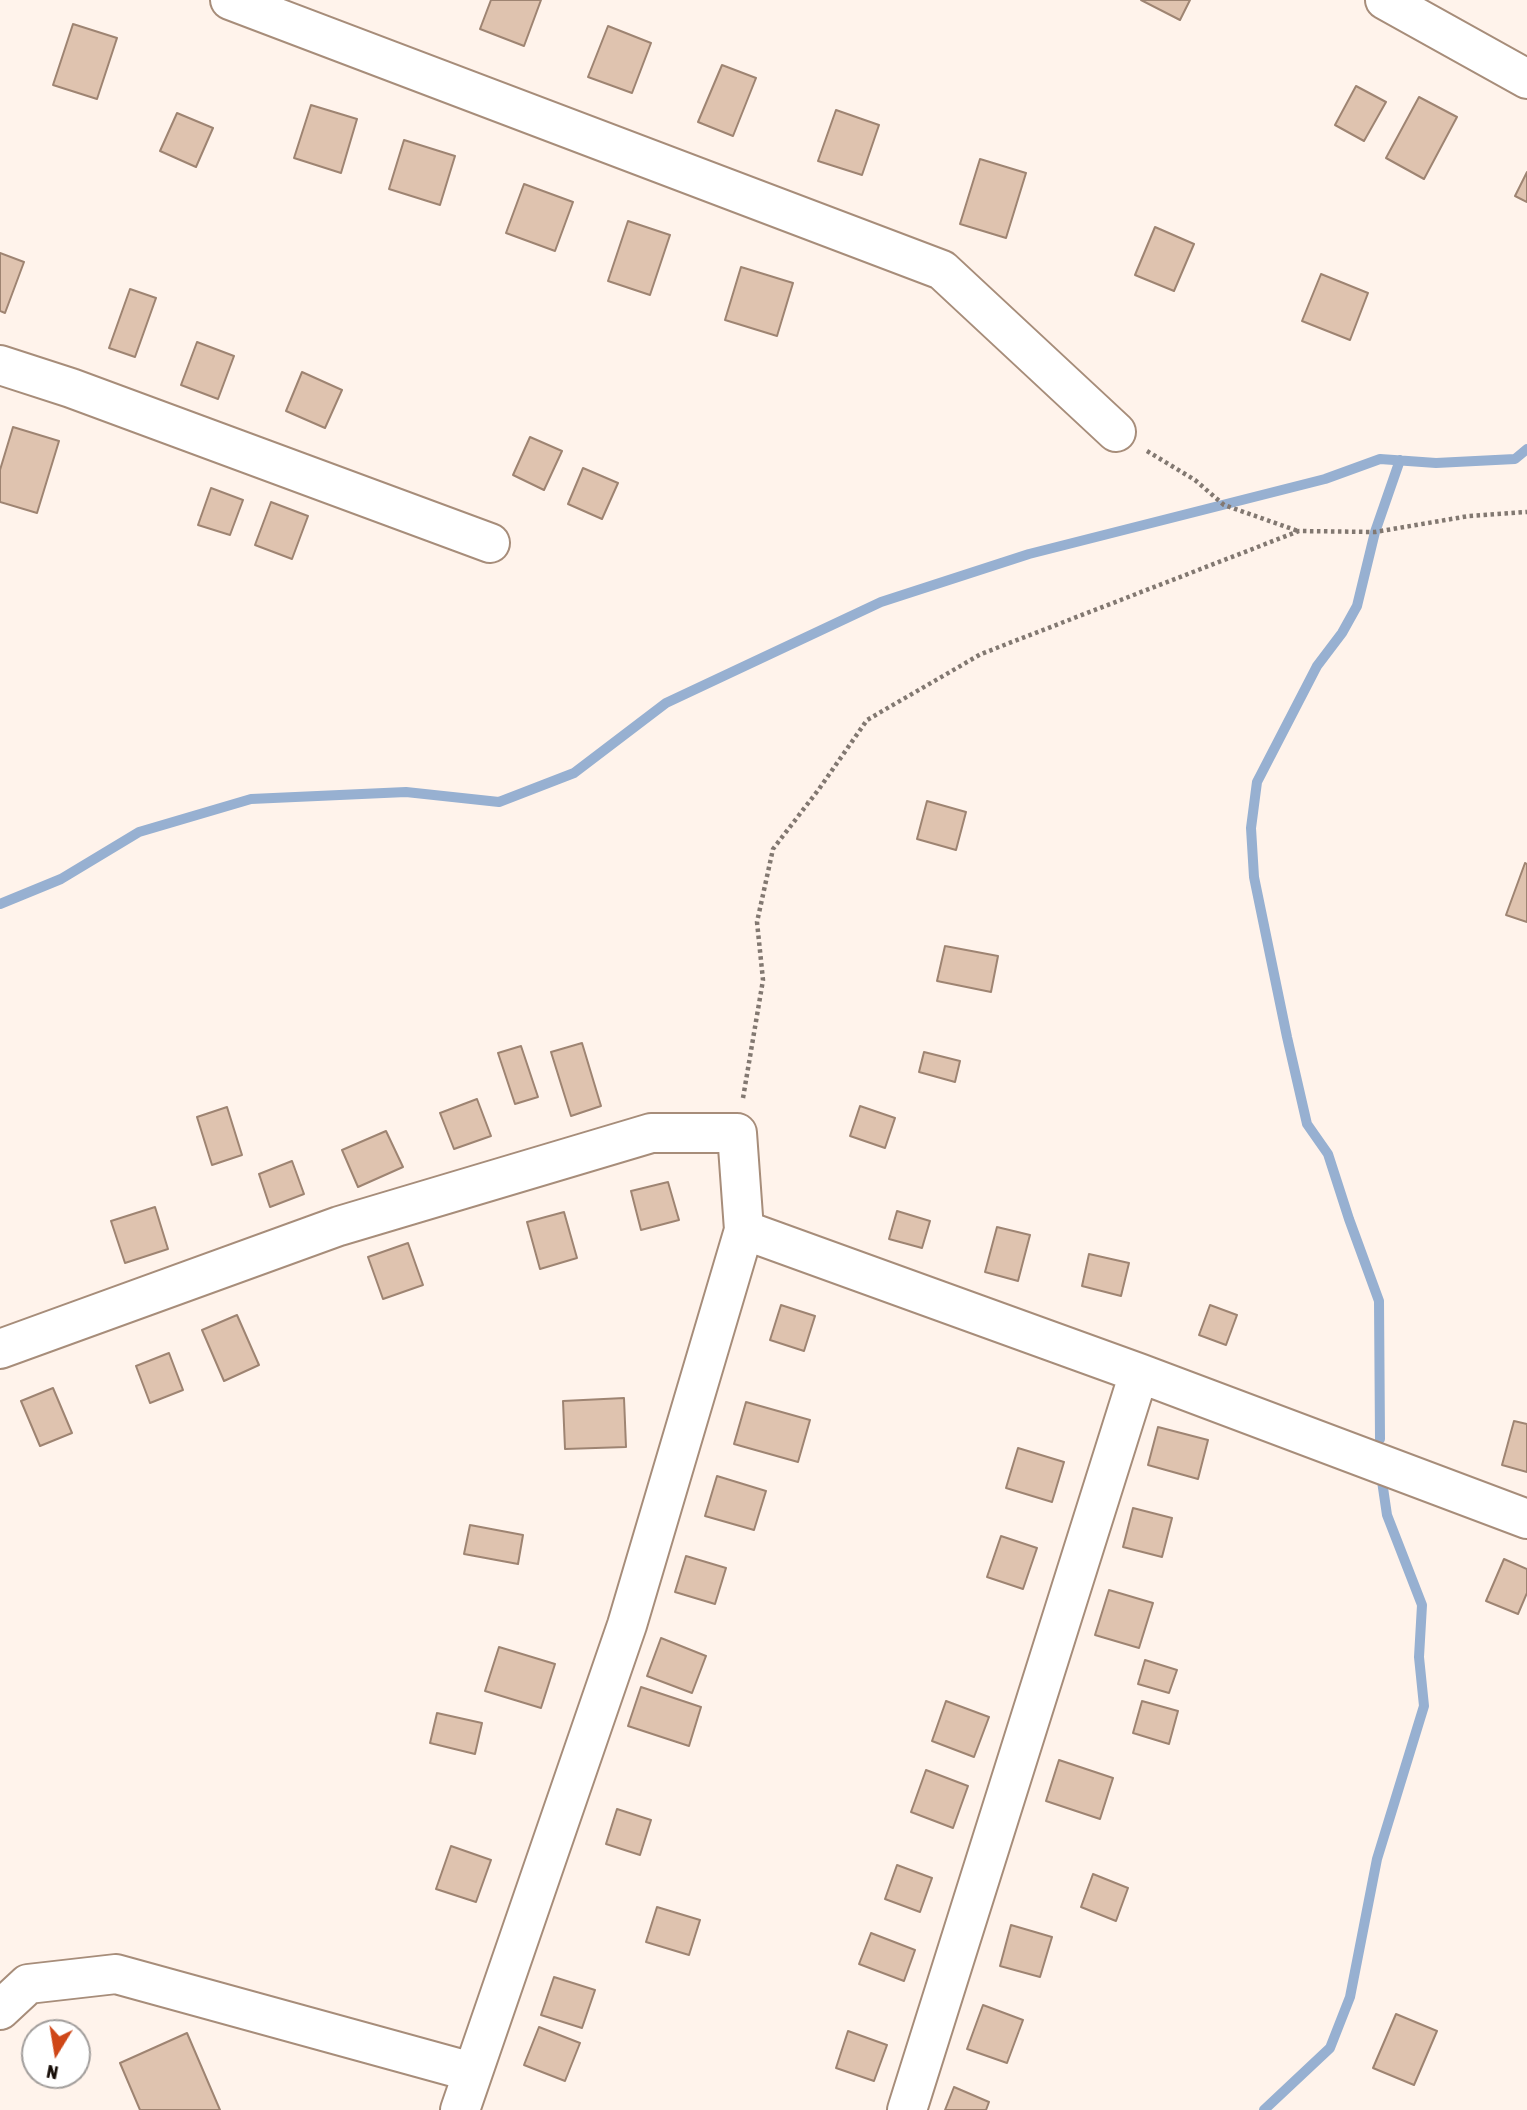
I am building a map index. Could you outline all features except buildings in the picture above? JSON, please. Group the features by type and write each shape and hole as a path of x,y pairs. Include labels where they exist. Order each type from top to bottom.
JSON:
{"street":[{"path":"229,0 942,270 1116,432"},
{"path":"1385,0 1527,79"},
{"path":"0,365 84,393 490,543"},
{"path":"0,1349 339,1226 651,1133 737,1133 744,1230 627,1625 460,2110"},
{"path":"744,1230 1139,1373 1527,1519"},
{"path":"906,2110 1139,1373"},
{"path":"0,2010 28,1984 116,1974 472,2071"}],"path":[{"path":"1116,432 1195,480 1224,505 1299,531 1375,532 1469,516 1527,512"},
{"path":"737,1133 763,980 757,922 773,849 867,720 981,654 1299,531"}],"waterway":[{"path":"0,904 61,879 139,832 251,799 406,792 499,802 574,773 666,703 881,602 1029,554 1325,479 1380,459 1436,463 1515,459 1527,449"},
{"path":"1380,1439 1379,1301 1328,1154 1307,1124 1254,877 1251,828 1257,782 1317,666 1342,633 1357,606 1375,532 1400,460"},
{"path":"1264,2110 1330,2048 1350,1997 1377,1859 1424,1706 1419,1657 1422,1605 1387,1515 1382,1481"}]}
